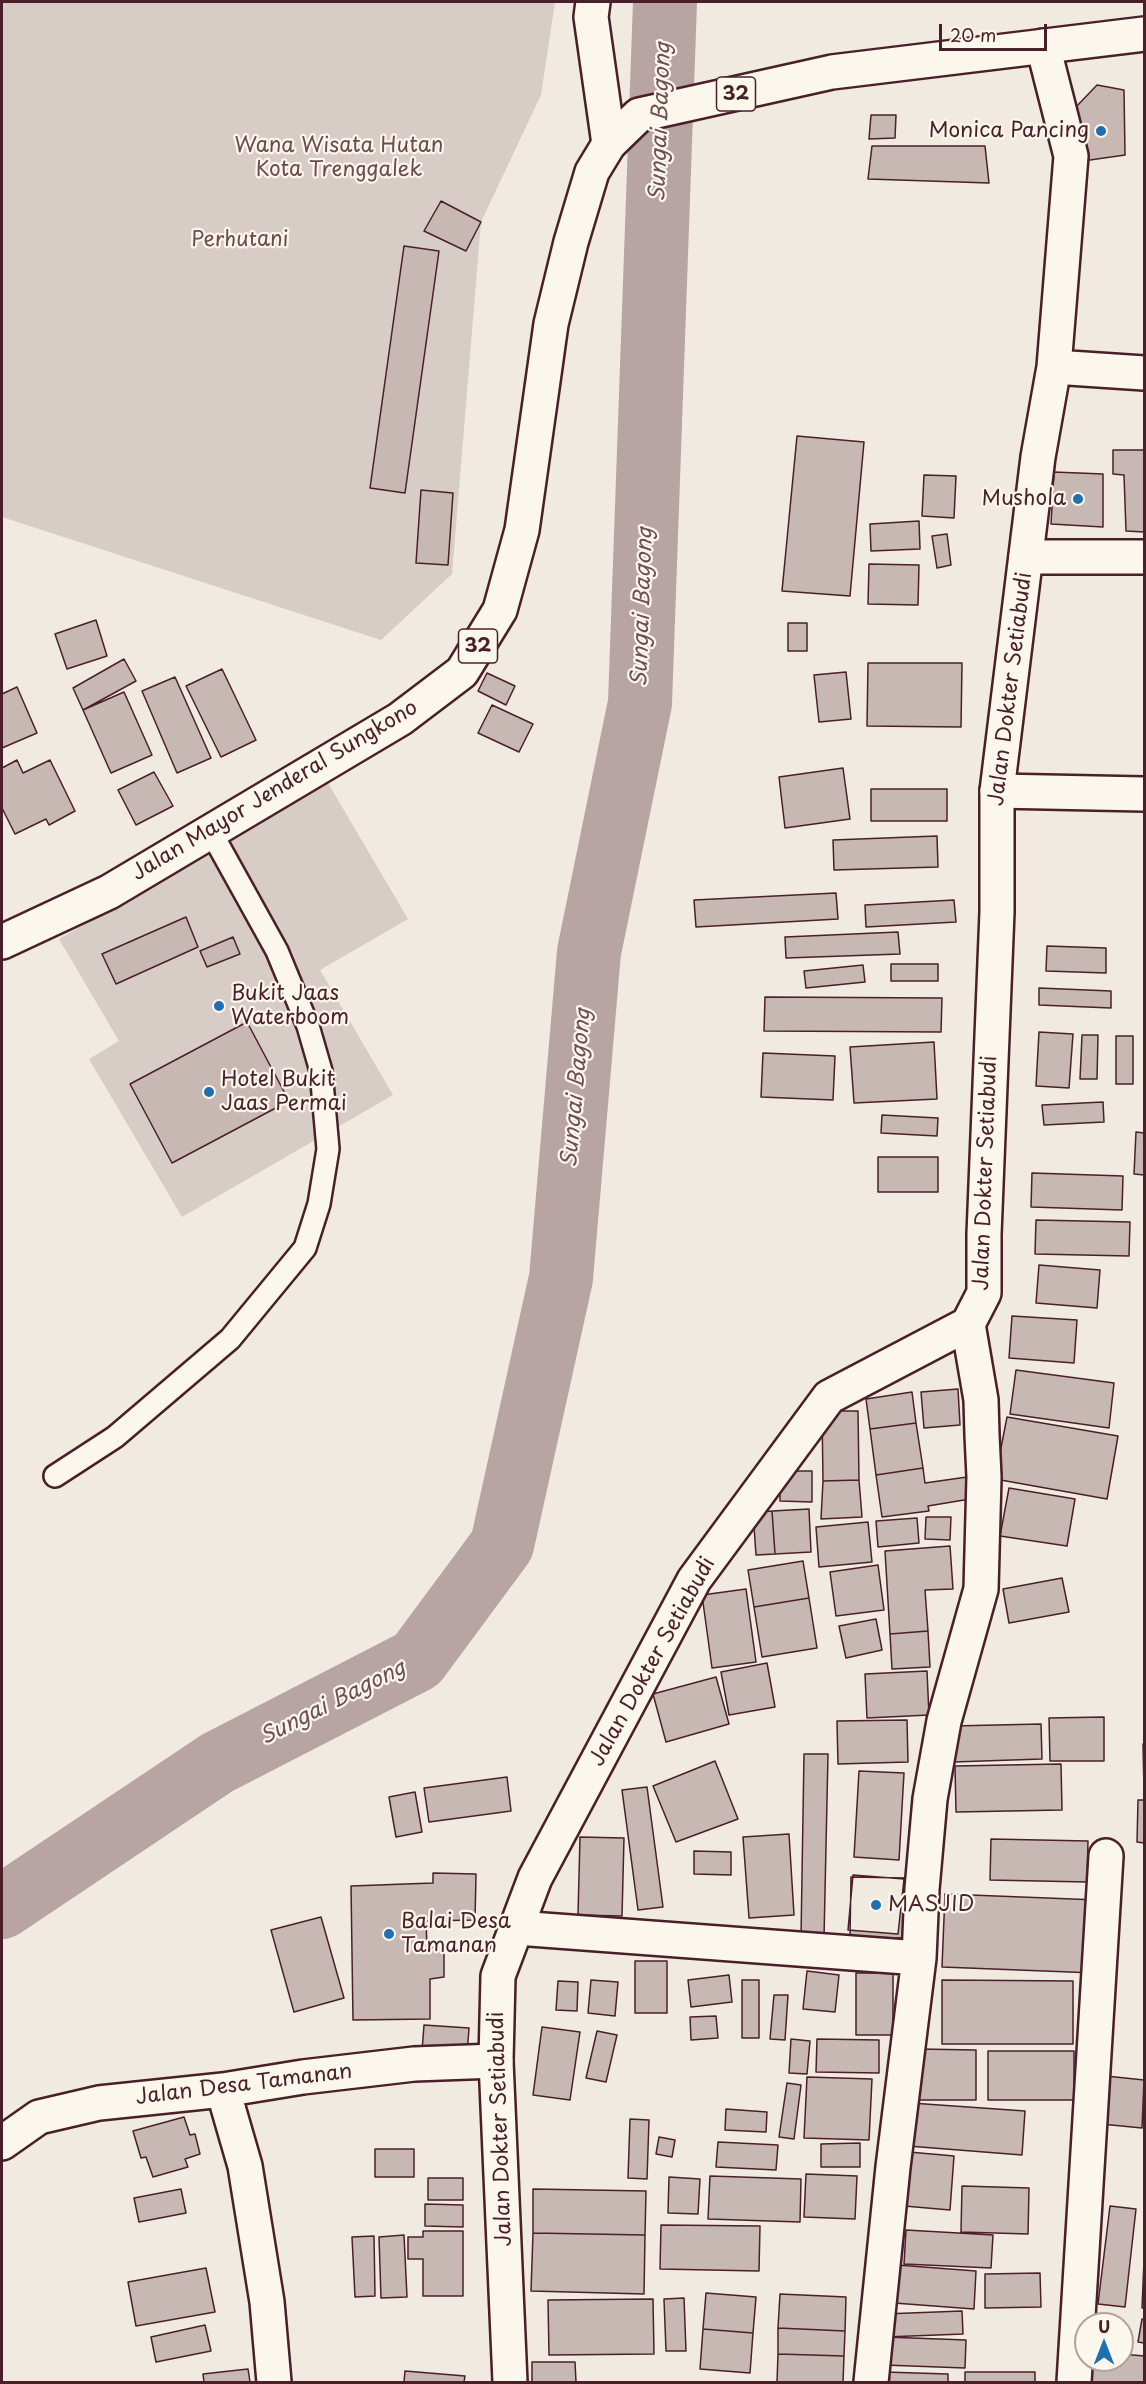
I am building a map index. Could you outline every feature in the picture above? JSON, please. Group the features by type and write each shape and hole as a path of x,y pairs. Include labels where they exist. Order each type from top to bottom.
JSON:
{"main road":[{"path":"593,2 591,17 609,144"},
{"name":"32","path":"1043,46 1144,34"},
{"name":"Jalan Mayor Jenderal Sungkono","path":"2,942 109,892 400,719 462,672 500,610 522,530 551,324 571,242 592,172 609,144 639,115 832,72 1043,46"},
{"name":"Jalan Dokter Setiabudi","path":"510,2382 496,2061 498,1976 535,1878 694,1580 822,1407 830,1397 968,1324 984,1293 984,1233 997,912 997,790 1038,457 1054,367 1071,156 1043,46"},
{"path":"1054,367 1144,373"},
{"path":"1026,557 1144,557"},
{"path":"997,790 1144,794"},
{"path":"871,2382 892,2167 919,1958 930,1799 944,1721 981,1589 984,1477 981,1400 968,1324"},
{"path":"1074,2382 1106,1856"},
{"path":"517,1928 919,1958"},
{"name":"Jalan Desa Tamanan","path":"2,2143 39,2117 99,2103 223,2090 303,2077 414,2064 496,2061"},
{"path":"223,2090 244,2166 267,2302 274,2382"}],"lane":[{"path":"55,1476 115,1437 230,1339 305,1248 320,1204 328,1149 321,1071 308,1026 277,951 211,832"}],"green space":[{"name":"Perhutani","path":"2,2 555,2 541,95 481,222 452,574 381,640 2,517"},
{"name":"Bukit Jaas Waterboom","path":"328,783 408,919 320,970 393,1095 182,1217 89,1059 119,1041 59,939"}],"building":[{"name":"Monica Pancing","path":"1097,85 1124,90 1125,155 1083,161 1075,108"},
{"path":"871,115 896,115 895,138 869,139"},
{"path":"872,146 985,146 989,183 868,179"},
{"path":"441,201 481,222 466,251 424,231"},
{"path":"404,246 439,251 405,493 370,488"},
{"path":"797,436 864,442 850,596 782,591"},
{"path":"1113,450 1144,450 1144,532 1126,531 1124,475 1113,474"},
{"name":"Mushola","path":"1054,472 1103,474 1103,527 1051,524"},
{"path":"924,475 956,476 954,518 922,516"},
{"path":"421,490 453,493 448,565 416,563"},
{"path":"919,521 920,549 871,551 870,524"},
{"path":"947,534 951,565 937,568 932,536"},
{"path":"869,564 919,565 918,605 868,604"},
{"path":"96,620 107,656 67,669 55,634"},
{"path":"788,623 807,623 807,651 788,651"},
{"path":"124,659 136,681 83,710 73,688"},
{"path":"868,663 962,663 961,727 867,726"},
{"path":"222,669 256,740 221,757 186,686"},
{"path":"846,672 851,719 819,722 814,675"},
{"path":"487,673 515,686 506,705 478,691"},
{"path":"175,677 211,758 177,773 142,691"},
{"path":"17,687 37,733 2,748 2,694"},
{"path":"124,692 152,755 111,773 83,710"},
{"path":"492,705 533,724 519,752 478,733"},
{"path":"17,760 23,773 50,760 75,811 49,825 46,819 15,834 2,808 2,768"},
{"path":"843,768 850,819 785,828 779,777"},
{"path":"154,772 173,806 136,825 118,790"},
{"path":"871,789 947,789 947,821 871,821"},
{"path":"937,836 938,867 834,870 833,840"},
{"path":"836,893 838,919 696,927 694,900"},
{"path":"954,900 956,922 866,927 865,905"},
{"path":"186,917 198,947 116,984 102,954"},
{"path":"898,932 900,954 786,958 785,937"},
{"path":"233,937 240,954 207,967 200,951"},
{"path":"1047,946 1106,948 1106,973 1046,971"},
{"path":"891,964 938,964 938,981 891,981"},
{"path":"863,965 865,982 806,988 804,971"},
{"path":"1039,988 1111,991 1111,1008 1039,1005"},
{"path":"765,997 942,998 941,1032 764,1031"},
{"name":"Hotel Bukit Jaas Permai","path":"247,1022 289,1101 172,1163 130,1084"},
{"path":"1039,1032 1073,1034 1069,1088 1036,1086"},
{"path":"1082,1035 1098,1035 1097,1079 1080,1079"},
{"path":"1116,1036 1133,1036 1133,1084 1116,1084"},
{"path":"934,1042 937,1099 854,1103 850,1047"},
{"path":"763,1053 835,1056 833,1100 761,1097"},
{"path":"1103,1102 1104,1122 1044,1125 1042,1105"},
{"path":"882,1115 938,1118 937,1136 881,1133"},
{"path":"1136,1132 1144,1133 1144,1175 1134,1174"},
{"path":"878,1157 938,1157 938,1192 878,1192"},
{"path":"1032,1173 1123,1176 1122,1210 1031,1207"},
{"path":"1036,1220 1130,1222 1129,1256 1035,1254"},
{"path":"1039,1265 1100,1270 1097,1308 1036,1303"},
{"path":"1012,1316 1077,1320 1074,1363 1009,1358"},
{"path":"1016,1370 1114,1383 1109,1428 1010,1414"},
{"path":"958,1389 960,1425 924,1428 921,1392"},
{"path":"912,1392 916,1423 870,1429 866,1399"},
{"path":"822,1411 858,1411 859,1480 823,1481"},
{"path":"1007,1417 1118,1436 1107,1499 995,1479"},
{"path":"916,1423 923,1468 876,1475 870,1429"},
{"path":"923,1468 925,1483 967,1477 970,1499 928,1506 929,1511 882,1517 876,1475"},
{"path":"780,1471 812,1471 812,1502 780,1501"},
{"path":"859,1480 862,1517 821,1519 823,1481"},
{"path":"1009,1488 1075,1499 1067,1546 1000,1536"},
{"path":"809,1509 811,1552 775,1554 772,1511"},
{"path":"772,1511 775,1554 756,1555 753,1512"},
{"path":"926,1517 951,1517 950,1540 925,1539"},
{"path":"917,1518 919,1543 878,1547 876,1521"},
{"path":"868,1522 872,1562 819,1567 816,1527"},
{"path":"950,1546 953,1589 925,1590 928,1631 890,1634 885,1551"},
{"path":"803,1561 809,1598 754,1607 748,1570"},
{"path":"878,1565 884,1610 836,1616 830,1572"},
{"path":"1062,1578 1069,1612 1009,1623 1003,1589"},
{"path":"746,1589 756,1662 712,1668 702,1595"},
{"path":"809,1598 817,1648 762,1657 754,1607"},
{"path":"876,1619 882,1650 846,1658 839,1626"},
{"path":"928,1631 930,1667 892,1669 890,1634"},
{"path":"767,1663 775,1707 729,1715 721,1672"},
{"path":"927,1671 929,1715 867,1718 865,1674"},
{"path":"716,1677 729,1724 666,1742 653,1694"},
{"path":"1104,1717 1104,1761 1050,1761 1049,1718"},
{"path":"907,1720 908,1762 838,1764 837,1721"},
{"path":"1041,1724 1042,1759 953,1762 952,1726"},
{"path":"1143,1744 1144,1744 1144,1790"},
{"path":"804,1754 828,1754 824,1938 801,1937"},
{"path":"715,1761 738,1819 676,1842 653,1786"},
{"path":"1061,1764 1062,1810 956,1812 955,1766"},
{"path":"859,1771 904,1773 899,1860 854,1857"},
{"path":"507,1777 511,1811 429,1822 424,1788"},
{"path":"647,1787 663,1907 638,1910 622,1790"},
{"path":"415,1792 422,1832 396,1837 389,1797"},
{"path":"1138,1800 1144,1800 1144,1843 1137,1842"},
{"path":"789,1834 794,1915 749,1918 743,1837"},
{"path":"580,1837 624,1838 622,1916 578,1915"},
{"path":"991,1839 1088,1841 1087,1882 990,1880"},
{"path":"694,1851 731,1852 731,1875 694,1874"},
{"name":"Balai Desa Tamanan","path":"433,1873 476,1874 475,1920 426,1921 427,1947 444,1948 444,1977 430,1979 430,2019 353,2020 351,1886 433,1883"},
{"name":"MASJID","path":"853,1875 904,1879 898,1934 848,1930"},
{"name":"MASJID","path":"851,1877 907,1878 906,1938 850,1937"},
{"path":"945,1894 1098,1900 1095,1973 942,1967"},
{"path":"321,1917 344,1998 294,2012 271,1930"},
{"path":"635,1961 667,1961 667,2013 635,2013"},
{"path":"807,1971 839,1975 835,2012 803,2009"},
{"path":"856,1973 893,1973 893,2035 856,2035"},
{"path":"729,1975 732,2002 691,2007 688,1980"},
{"path":"591,1980 618,1982 615,2016 588,2013"},
{"path":"742,1980 759,1980 759,2038 742,2038"},
{"path":"942,1980 1073,1981 1073,2044 942,2044"},
{"path":"558,1981 578,1982 577,2011 556,2010"},
{"path":"774,1995 788,1995 785,2040 770,2039"},
{"path":"716,2016 718,2038 691,2040 690,2017"},
{"path":"424,2025 469,2028 467,2055 422,2051"},
{"path":"542,2027 580,2032 570,2100 533,2095"},
{"path":"597,2031 617,2035 606,2082 586,2078"},
{"path":"791,2039 810,2041 807,2074 789,2073"},
{"path":"817,2039 879,2040 879,2073 816,2072"},
{"path":"918,2049 976,2050 976,2100 918,2100"},
{"path":"988,2051 1074,2051 1074,2100 988,2100"},
{"path":"1106,2076 1144,2080 1142,2128 1101,2124"},
{"path":"807,2077 872,2079 869,2140 804,2138"},
{"path":"787,2083 801,2085 794,2139 779,2137"},
{"path":"911,2103 1025,2111 1022,2155 908,2146"},
{"path":"726,2109 767,2112 766,2132 725,2130"},
{"path":"184,2117 190,2135 195,2134 200,2154 185,2159 188,2167 153,2177 146,2157 141,2158 133,2131"},
{"path":"630,2119 649,2120 647,2179 628,2178"},
{"path":"659,2137 675,2140 672,2157 656,2154"},
{"path":"718,2142 778,2145 776,2170 716,2167"},
{"path":"860,2143 860,2167 821,2167 821,2144"},
{"path":"375,2149 414,2149 414,2177 375,2177"},
{"path":"898,2151 954,2156 950,2210 893,2205"},
{"path":"806,2174 857,2176 855,2219 804,2217"},
{"path":"710,2176 801,2179 800,2222 708,2219"},
{"path":"669,2177 700,2179 698,2214 668,2213"},
{"path":"428,2178 463,2178 463,2200 428,2200"},
{"path":"962,2186 1029,2188 1028,2234 961,2232"},
{"path":"181,2189 186,2213 139,2222 134,2198"},
{"path":"533,2189 646,2191 645,2235 533,2233"},
{"path":"425,2204 463,2205 463,2227 425,2226"},
{"path":"1110,2206 1136,2209 1125,2307 1098,2304"},
{"path":"661,2225 760,2226 759,2271 660,2269"},
{"path":"906,2230 993,2235 991,2268 904,2264"},
{"path":"423,2231 463,2231 463,2296 423,2296 423,2259 408,2259 408,2237 423,2237"},
{"path":"533,2233 645,2235 644,2294 531,2291"},
{"path":"404,2235 407,2297 381,2298 379,2237"},
{"path":"374,2236 375,2296 355,2297 352,2237"},
{"path":"1144,2260 1144,2308 1142,2308"},
{"path":"897,2265 976,2271 974,2309 894,2303"},
{"path":"206,2268 215,2312 136,2326 128,2282"},
{"path":"1040,2273 1041,2307 985,2308 985,2274"},
{"path":"706,2293 756,2297 753,2333 703,2329"},
{"path":"780,2294 846,2297 845,2331 778,2328"},
{"path":"684,2298 686,2351 666,2351 664,2299"},
{"path":"653,2299 654,2354 549,2355 548,2300"},
{"path":"962,2311 963,2334 885,2337 884,2314"},
{"path":"1142,2319 1144,2319 1144,2343 1138,2342"},
{"path":"205,2325 211,2351 156,2362 151,2337"},
{"path":"778,2328 845,2331 844,2356 778,2354"},
{"path":"703,2329 753,2333 750,2373 700,2369"},
{"path":"885,2337 966,2340 965,2368 884,2365"},
{"path":"778,2354 844,2356 843,2382 777,2382"},
{"path":"1134,2355 1144,2356 1144,2382 1091,2382 1092,2372 1134,2372"},
{"path":"532,2362 575,2362 576,2382 532,2382"},
{"path":"248,2369 250,2382 204,2382 203,2374"},
{"path":"405,2371 465,2376 464,2382 404,2382"},
{"path":"884,2372 948,2374 948,2382 883,2382"},
{"path":"965,2372 1035,2372 1035,2382 965,2382"}],"waterway":[{"name":"Sungai Bagong","path":"2,1907 217,1763 417,1660 502,1545 561,1278 589,952 640,703 665,2"}],"place":[{"name":"Monica Pancing","path":"1101,131"},
{"name":"Mushola","path":"1078,499"},
{"name":"Bukit Jaas Waterboom","path":"219,1006"},
{"name":"Hotel Bukit Jaas Permai","path":"209,1092"},
{"name":"MASJID","path":"876,1905"},
{"name":"Balai Desa Tamanan","path":"389,1934"}],"park label":[{"name":"Wana Wisata Hutan Kota Trenggalek","path":"339,158"}]}
